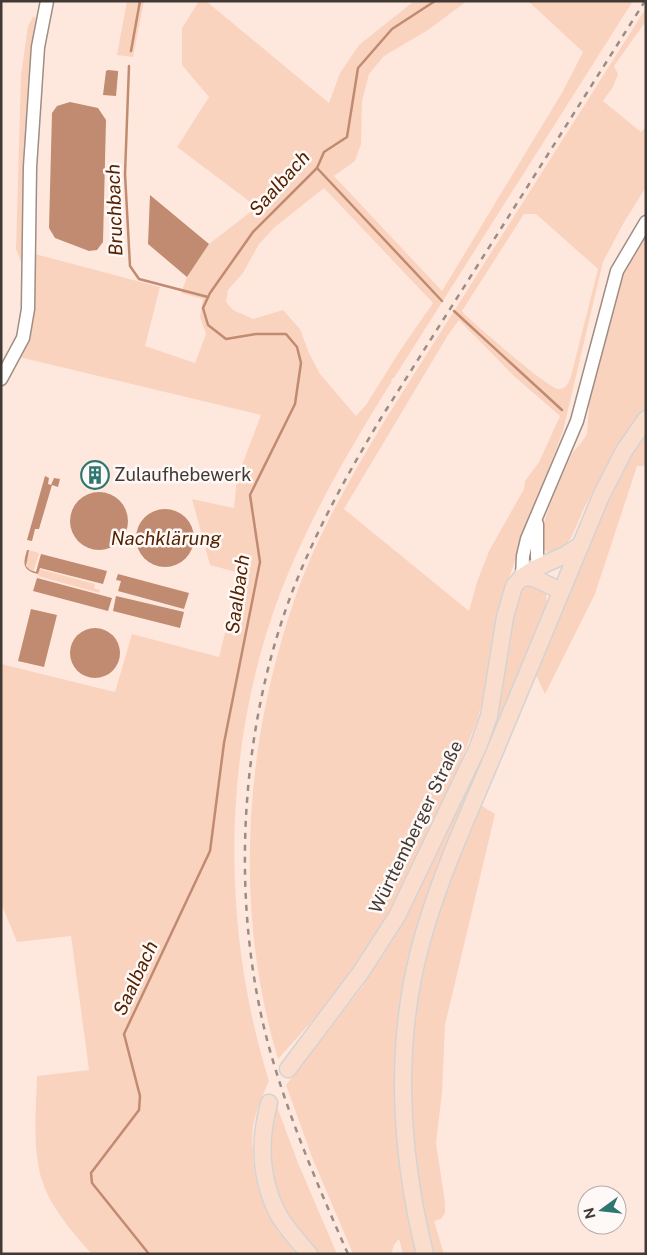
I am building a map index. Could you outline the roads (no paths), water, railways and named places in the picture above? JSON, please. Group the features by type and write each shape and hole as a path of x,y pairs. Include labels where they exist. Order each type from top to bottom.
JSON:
{"main road":[{"path":"425,1254 416,1216 407,1160 404,1105 408,1013 426,926 448,862 601,496 624,451 646,419"},
{"path":"522,577 538,567 565,555 581,544"},
{"path":"538,567 546,567 564,584"},
{"path":"522,577 564,584"},
{"name":"Württemberger Straße","path":"288,1069 361,972 397,916 478,747 489,716 511,592 522,577"},
{"path":"269,1103 264,1122 263,1168 278,1214 309,1254"}],"street":[{"path":"1,379 22,338 28,309 30,167 38,47 47,1"},
{"path":"522,577 522,564 527,539 578,421 617,271 646,222"},
{"path":"538,514 536,533 538,567"}],"water":[{"path":"106,71 118,71 116,96 103,95"},
{"path":"70,102 98,108 106,120 103,242 97,250 89,251 55,238 49,228 52,113 57,106"},
{"path":"150,195 209,244 187,277 148,244"},
{"path":"45,476 49,478 48,484 51,485 54,478 60,479 58,487 52,485 39,529 35,529 32,541 27,540"},
{"name":"Nachklärung","path":"99,492 110,494 123,505 128,521 126,532 115,545 99,550 88,548 75,537 70,521 72,510 83,497"},
{"name":"Nachklärung","path":"165,509 176,511 189,522 194,538 192,549 181,562 165,567 154,565 141,554 136,538 138,527 149,514"},
{"path":"27,550 29,550 26,566 30,570 36,572 41,554 107,571 103,584 40,568 38,574 29,571 25,566"},
{"path":"118,574 189,593 184,609 118,591 121,581 116,580"},
{"path":"37,578 112,598 108,611 33,591"},
{"path":"116,596 184,612 180,628 113,611"},
{"path":"31,609 57,615 44,667 18,661"},
{"path":"90,628 100,628 113,635 120,648 120,658 113,671 100,678 90,678 81,674 74,667 70,658 70,648 74,639 81,632"}],"waterway":[{"name":"Bruchbach","path":"131,51 140,1"},
{"name":"Saalbach","path":"149,1254 92,1183 91,1173 139,1110 140,1096 124,1034 210,851 224,743 260,562 250,495 295,404 301,363 297,347 286,334 256,334 226,339 208,325 203,308 210,293 253,232 317,168 324,152 347,137 358,68 392,29 435,1"},
{"name":"Bruchbach","path":"129,66 125,174 130,266 139,279 208,297"},
{"path":"317,168 442,301"},
{"path":"454,311 562,410"}],"railway":[{"path":"348,1254 295,1126 269,1047 257,992 249,936 245,878 246,819 251,761 260,704 274,648 291,595 310,549 344,482 381,418 645,1"}],"place":[{"name":"Zulaufhebewerk","path":"95,475"}]}
